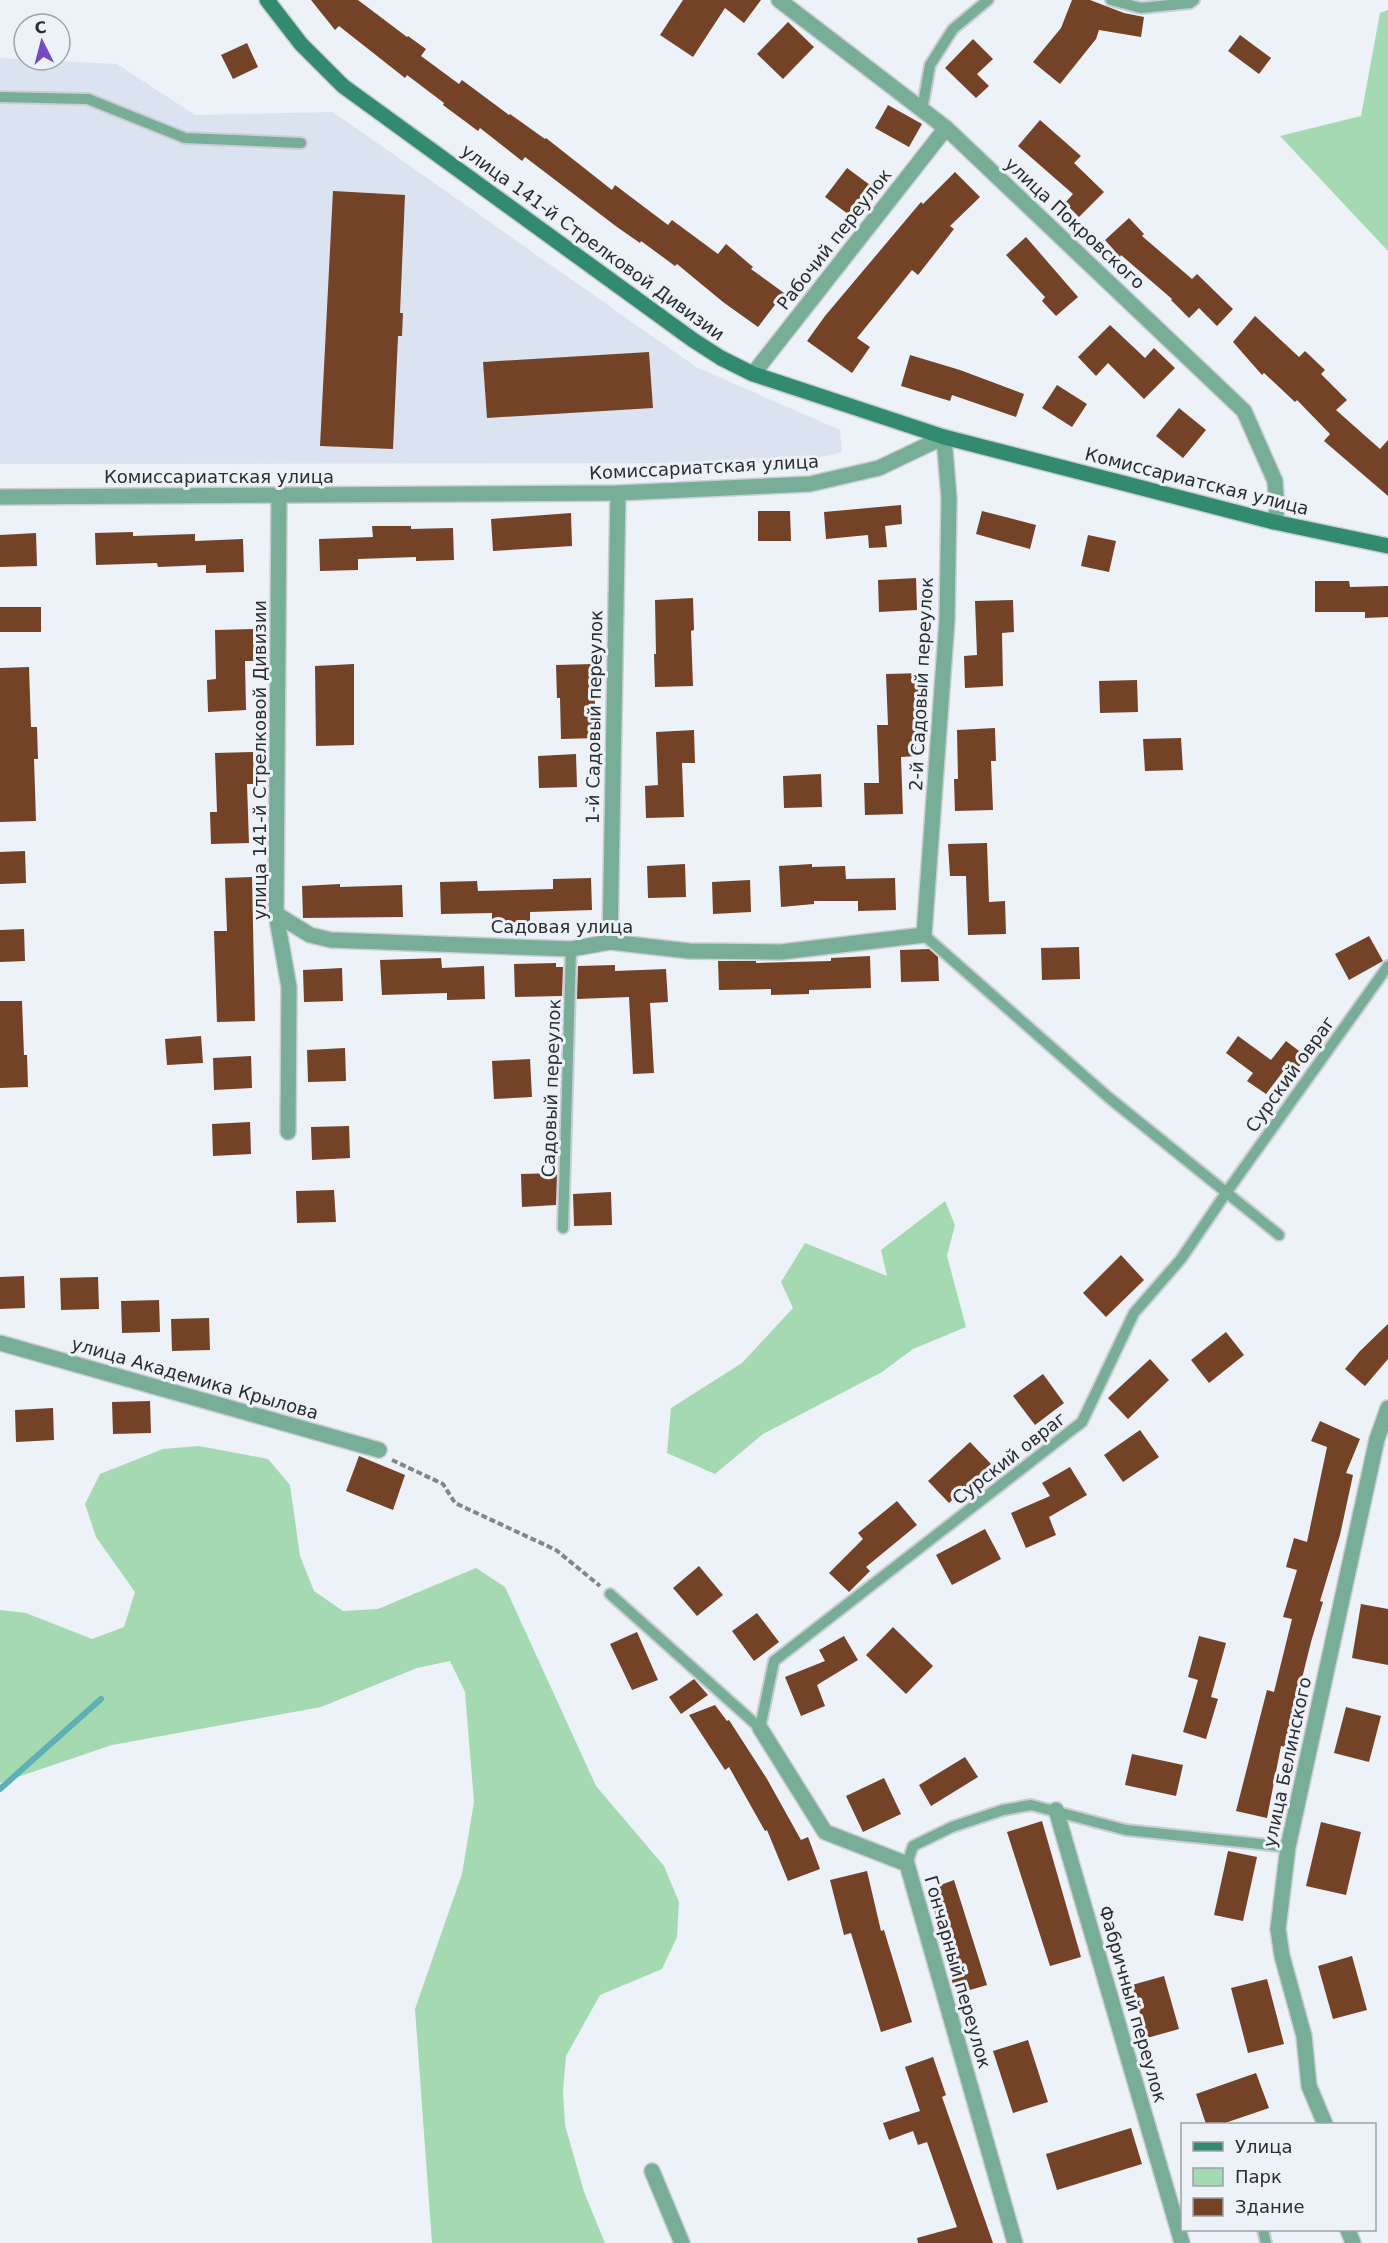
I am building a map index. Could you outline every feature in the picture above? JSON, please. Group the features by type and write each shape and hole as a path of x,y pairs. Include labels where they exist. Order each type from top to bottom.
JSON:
{"main road":[{"name":"улица 141-й Стрелковой Дивизии","path":"267,0 301,44 343,86 693,340 721,358 753,374 944,436"},
{"name":"Комиссариатская улица","path":"944,436 1274,522 1388,546"}],"street":[{"name":"улица Покровского","path":"778,0 946,128 1244,411 1275,481 1277,510 1274,522"},
{"name":"Рабочий переулок","path":"753,374 946,128"},
{"name":"Комиссариатская улица","path":"0,497 618,493 810,484 879,468 944,436"},
{"name":"2-й Садовый переулок","path":"924,935 947,620 949,498 944,436"},
{"name":"1-й Садовый переулок","path":"610,942 618,493"},
{"name":"улица 141-й Стрелковой Дивизии","path":"279,495 276,914 289,987 288,1132"},
{"name":"Садовая улица","path":"276,914 310,935 331,940 572,949 610,942 689,951 781,952 924,935"},
{"name":"улица Академика Крылова","path":"0,1342 379,1450"},
{"name":"улица Белинского","path":"1325,2123 1309,2086 1304,2036 1282,1956 1278,1929 1288,1847 1377,1439 1388,1408"},
{"name":"Гончарный переулок","path":"760,1728 825,1832 907,1864 1015,2243"},
{"name":"Фабричный переулок","path":"1056,1810 1182,2243"},
{"path":"652,2171 682,2243"}],"lane":[{"path":"922,110 930,65 953,29 988,0"},
{"path":"1111,0 1141,8 1190,3 1194,0"},
{"path":"0,97 88,99 185,138 301,143"},
{"path":"924,935 1108,1097 1279,1234"},
{"name":"Садовый переулок","path":"563,1228 572,949"},
{"name":"Сурский овраг","path":"760,1728 774,1661 1082,1422 1134,1313 1181,1259 1226,1192 1388,966"},
{"name":"Гончарный переулок","path":"610,1594 760,1728"},
{"path":"907,1864 913,1846 952,1827 1003,1810 1031,1805 1126,1830 1288,1847"}],"path":[{"path":"379,1450 394,1461 443,1484 455,1503 556,1550 610,1594"}],"shaded area":[{"path":"0,58 12,59 12,72 72,72 72,62 117,64 195,115 333,112 696,367 840,430 842,452 796,463 0,464"}],"green space":[{"path":"1388,10 1388,251 1280,136 1361,116 1380,13"},
{"path":"945,1201 955,1225 947,1256 966,1327 913,1349 882,1372 763,1434 715,1474 667,1453 671,1408 742,1363 793,1308 781,1282 805,1243 887,1276 881,1250"},
{"path":"199,1446 268,1459 290,1485 300,1556 314,1591 343,1611 378,1609 476,1568 505,1587 596,1786 664,1866 679,1902 677,1937 662,1969 600,1995 566,2056 563,2091 565,2125 584,2192 605,2243 432,2243 415,2009 462,1874 474,1802 465,1692 450,1661 417,1668 321,1707 112,1745 0,1783 0,1610 26,1613 92,1639 124,1627 135,1592 96,1537 85,1504 100,1474 163,1449"}],"building":[{"path":"311,0 358,0 426,49 421,56 459,84 462,80 509,115 546,138 612,190 615,185 668,225 672,220 718,254 726,244 753,267 751,269 784,293 758,327 677,264 675,266 617,227 525,157 522,161 480,128 478,131 407,75 405,78 339,26 335,30"},
{"path":"683,0 761,0 744,23 725,8 693,57 660,35"},
{"path":"1072,0 1090,0 1124,13 1144,17 1141,37 1099,30 1096,39 1060,84 1033,62 1061,28"},
{"path":"788,22 814,47 783,79 757,54"},
{"path":"1240,35 1271,58 1259,74 1228,51"},
{"path":"973,39 993,59 977,74 989,86 976,98 945,68"},
{"path":"247,43 258,67 233,79 221,55"},
{"path":"888,105 922,124 909,147 875,128"},
{"path":"1040,120 1081,156 1074,163 1104,192 1079,217 1065,203 1073,194 1018,146"},
{"path":"847,168 870,185 848,214 825,197"},
{"path":"955,172 980,197 950,226 954,229 918,275 912,270 857,338 870,347 852,373 807,341 825,316 921,202 923,204"},
{"path":"333,191 405,195 400,313 403,313 402,336 398,336 393,449 320,446"},
{"path":"1129,218 1144,234 1142,236 1192,279 1197,274 1233,309 1217,326 1199,308 1189,318 1172,299 1121,255 1120,257 1105,240"},
{"path":"1026,237 1078,297 1056,316 1042,301 1045,297 1006,255"},
{"path":"1255,316 1299,357 1305,351 1325,370 1321,374 1347,400 1336,410 1380,449 1388,440 1388,496 1324,441 1330,434 1297,400 1295,402 1264,373 1262,375 1233,342"},
{"path":"1110,325 1145,358 1154,348 1175,368 1144,399 1108,363 1096,376 1078,357"},
{"path":"649,352 653,408 487,418 483,362"},
{"path":"910,355 960,370 1024,394 1016,417 952,395 950,401 901,386"},
{"path":"1057,385 1087,404 1072,427 1042,408"},
{"path":"1179,408 1206,430 1183,458 1156,436"},
{"path":"901,505 902,524 885,526 887,547 869,548 868,535 826,539 824,512"},
{"path":"758,511 790,511 791,541 758,541"},
{"path":"982,511 1036,525 1030,549 976,534"},
{"path":"571,513 572,546 493,551 491,519"},
{"path":"372,526 411,526 411,529 453,528 454,560 416,561 416,557 358,559 358,570 320,571 319,539 373,537"},
{"path":"133,532 133,536 195,534 195,541 243,539 244,572 206,573 206,565 158,567 157,563 96,565 95,533"},
{"path":"36,533 37,566 0,567 0,535"},
{"path":"1088,535 1116,541 1109,572 1081,566"},
{"path":"916,578 917,610 879,612 878,580"},
{"path":"1315,581 1349,581 1350,587 1388,586 1388,617 1365,618 1365,612 1315,612"},
{"path":"693,598 694,630 691,631 693,686 655,687 655,600"},
{"path":"1013,600 1014,632 1002,633 1003,686 965,688 964,656 977,655 975,601"},
{"path":"0,607 41,607 41,632 0,632"},
{"path":"253,629 254,661 245,661 246,710 208,712 207,680 216,679 215,630"},
{"path":"354,664 354,745 316,746 315,666"},
{"path":"594,664 595,706 598,706 599,738 561,739 556,665"},
{"path":"29,667 31,727 37,727 38,759 34,759 36,821 0,822 0,668"},
{"path":"924,673 925,705 915,705 916,756 901,757 903,814 865,815 864,783 879,783 877,725 888,725 886,674"},
{"path":"1137,680 1138,712 1100,713 1099,681"},
{"path":"995,728 996,761 991,761 993,810 955,811 954,779 958,779 957,730"},
{"path":"694,730 695,763 682,763 684,817 646,818 645,786 658,785 656,732"},
{"path":"1181,738 1183,770 1145,771 1143,739"},
{"path":"253,752 254,784 247,784 249,843 211,844 210,812 217,812 215,753"},
{"path":"576,754 577,787 539,788 538,756"},
{"path":"821,774 822,807 784,808 783,776"},
{"path":"987,843 989,902 1005,901 1006,934 968,935 966,876 950,876 948,844"},
{"path":"25,851 26,883 0,884 0,852"},
{"path":"685,864 686,897 648,898 647,866"},
{"path":"812,864 812,867 845,866 846,879 895,878 896,910 858,911 858,901 814,901 814,904 781,907 779,866"},
{"path":"252,877 255,1021 217,1022 214,931 227,931 225,878"},
{"path":"591,878 592,910 530,912 530,922 492,923 492,913 441,914 440,882 477,881 478,891 553,889 553,879"},
{"path":"750,880 751,912 713,914 712,882"},
{"path":"340,884 340,887 402,885 403,917 303,918 302,886"},
{"path":"24,929 25,961 0,962 0,930"},
{"path":"1369,936 1383,961 1349,980 1335,954"},
{"path":"1079,947 1080,979 1042,980 1041,948"},
{"path":"929,949 938,957 939,981 901,982 900,950"},
{"path":"870,956 871,988 809,990 809,994 771,995 771,989 719,990 718,961 756,961 756,963 831,961 831,958"},
{"path":"441,958 442,968 484,966 485,999 447,1000 447,993 382,995 380,960"},
{"path":"556,963 556,967 563,967 562,996 515,997 514,964"},
{"path":"615,965 615,971 666,969 668,1002 650,1003 654,1073 633,1074 629,997 577,999 578,966"},
{"path":"342,968 343,1001 304,1002 303,970"},
{"path":"0,1001 22,1001 28,1087 0,1088"},
{"path":"201,1036 203,1063 167,1065 165,1039"},
{"path":"1238,1036 1271,1060 1286,1041 1307,1057 1295,1071 1288,1065 1266,1094 1247,1081 1253,1073 1226,1053"},
{"path":"345,1048 346,1081 308,1082 307,1050"},
{"path":"251,1056 252,1088 214,1090 213,1058"},
{"path":"530,1059 532,1097 494,1099 492,1061"},
{"path":"250,1122 251,1154 213,1156 212,1124"},
{"path":"349,1126 350,1158 312,1160 311,1127"},
{"path":"557,1173 556,1205 522,1207 521,1174"},
{"path":"334,1190 336,1222 297,1223 296,1191"},
{"path":"611,1192 612,1225 574,1226 573,1194"},
{"path":"1121,1255 1144,1280 1106,1317 1083,1293"},
{"path":"24,1276 25,1308 0,1309 0,1277"},
{"path":"98,1277 99,1309 61,1310 60,1278"},
{"path":"159,1300 160,1332 122,1333 121,1301"},
{"path":"209,1318 210,1350 172,1351 171,1319"},
{"path":"1388,1324 1388,1359 1365,1386 1345,1369"},
{"path":"1226,1332 1244,1355 1209,1383 1191,1360"},
{"path":"1150,1359 1169,1380 1128,1419 1108,1398"},
{"path":"1043,1374 1064,1403 1035,1425 1013,1396"},
{"path":"150,1401 151,1433 113,1434 112,1402"},
{"path":"53,1408 54,1440 16,1442 15,1410"},
{"path":"1320,1421 1360,1439 1346,1473 1353,1475 1340,1535 1320,1601 1323,1602 1285,1747 1281,1746 1267,1818 1236,1811 1267,1690 1274,1692 1292,1619 1283,1617 1297,1570 1286,1567 1294,1538 1307,1542 1327,1447 1311,1441"},
{"path":"1140,1430 1159,1457 1123,1482 1104,1455"},
{"path":"970,1442 991,1464 949,1503 928,1481"},
{"path":"359,1456 405,1475 393,1510 346,1491"},
{"path":"1070,1467 1087,1495 1049,1517 1056,1535 1026,1548 1011,1513 1050,1496 1042,1483"},
{"path":"897,1501 917,1525 866,1567 870,1571 849,1592 829,1573 863,1539 858,1533"},
{"path":"985,1529 1001,1559 952,1585 936,1555"},
{"path":"699,1566 723,1595 697,1616 673,1588"},
{"path":"1361,1604 1388,1609 1388,1665 1352,1658"},
{"path":"757,1613 779,1642 754,1661 732,1631"},
{"path":"893,1627 933,1666 906,1694 866,1655"},
{"path":"637,1632 658,1680 632,1690 610,1644"},
{"path":"844,1636 858,1660 817,1685 825,1706 801,1716 785,1677 825,1661 819,1650"},
{"path":"1199,1636 1226,1643 1211,1697 1218,1699 1206,1739 1183,1732 1198,1680 1188,1677"},
{"path":"694,1679 708,1695 681,1714 669,1697"},
{"path":"715,1705 727,1721 729,1720 767,1779 801,1840 808,1837 820,1869 788,1881 767,1830 765,1831 729,1767 725,1770 689,1715"},
{"path":"1346,1707 1381,1716 1369,1762 1334,1753"},
{"path":"1132,1754 1183,1765 1176,1796 1125,1785"},
{"path":"965,1757 978,1777 931,1806 919,1785"},
{"path":"884,1778 901,1814 863,1832 846,1796"},
{"path":"1042,1821 1081,1957 1050,1966 1007,1832"},
{"path":"1321,1822 1361,1832 1346,1895 1306,1886"},
{"path":"1228,1851 1257,1857 1243,1921 1214,1915"},
{"path":"867,1871 881,1931 884,1930 912,2022 881,2032 851,1933 844,1935 830,1880"},
{"path":"954,1880 987,1985 956,1994 946,1961 952,1959 927,1890"},
{"path":"1352,1956 1367,2010 1333,2019 1318,1966"},
{"path":"1164,1976 1179,2029 1147,2038 1132,1985"},
{"path":"1267,1979 1284,2044 1248,2053 1231,1988"},
{"path":"1028,2040 1048,2102 1013,2113 993,2051"},
{"path":"933,2057 946,2095 942,2097 993,2243 918,2243 917,2238 957,2227 927,2142 918,2145 913,2131 889,2140 883,2123 920,2111 905,2067"},
{"path":"1256,2073 1269,2108 1225,2123 1206,2123 1196,2094"},
{"path":"1131,2128 1142,2164 1057,2190 1046,2154"}],"waterway":[{"path":"0,1789 101,1699"}]}
